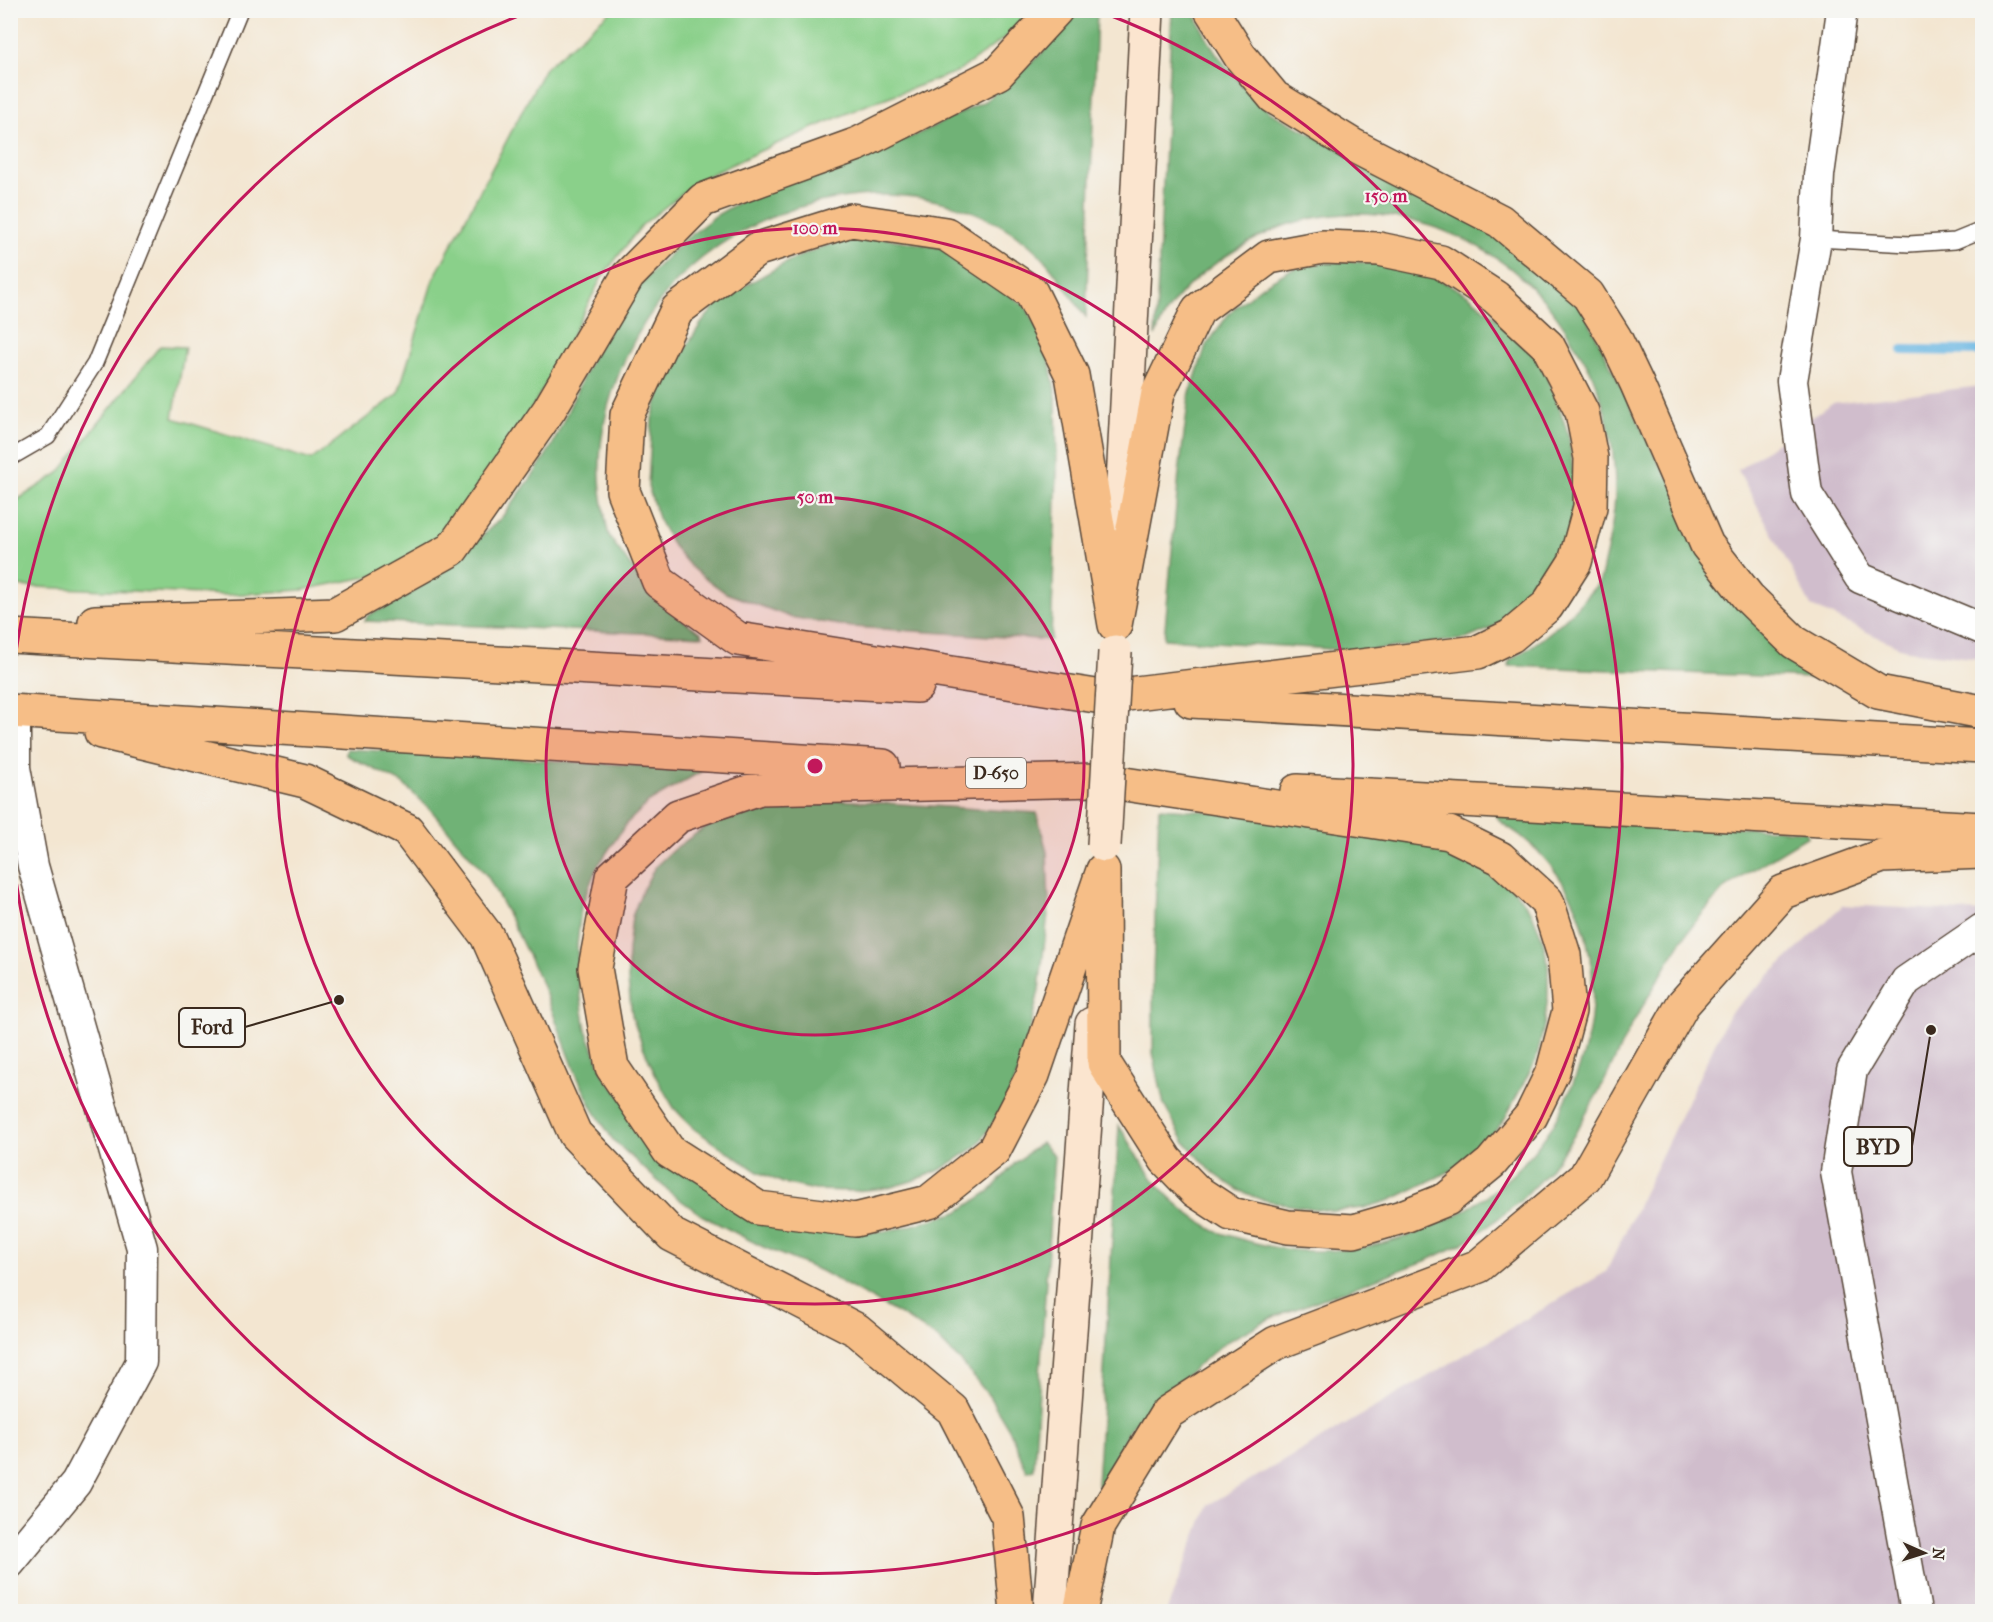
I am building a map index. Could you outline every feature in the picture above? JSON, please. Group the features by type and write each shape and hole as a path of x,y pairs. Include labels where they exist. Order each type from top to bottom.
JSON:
{"highway":[{"path":"10,625 335,614 452,549 549,410 628,276 703,200 858,144 998,73 1056,10"},
{"path":"1211,10 1240,56 1274,96 1354,146 1500,221 1588,295 1615,338 1637,384 1707,545 1748,597 1794,642 1878,692 1983,712"},
{"path":"851,220 946,234 1031,292 1072,375 1115,638 1158,393 1198,310 1269,257 1323,247 1379,249 1441,262 1495,297 1548,346 1582,412 1591,458 1590,507 1575,562 1547,606 1511,636 1478,652 1102,697 738,639 659,582 623,491 627,415 677,310 758,249 851,220"},
{"path":"10,636 1983,746"},
{"path":"13,711 305,781 407,830 487,936 575,1134 672,1235 856,1330 953,1410 1008,1517 1017,1611"},
{"name":"D-650","path":"13,711 1098,780 1983,829"},
{"path":"1098,780 1449,833 1500,858 1547,902 1564,955 1569,1011 1553,1071 1531,1116 1491,1163 1447,1199 1402,1218 1353,1231 1288,1227 1231,1214 1196,1191 1166,1160 1104,1064 1104,858 1033,1075 994,1150 929,1202 855,1220 758,1208 669,1151 612,1067 595,968 612,877 678,816 760,788 1098,780"},
{"path":"1080,1611 1098,1526 1167,1413 1276,1343 1479,1266 1585,1177 1683,1004 1783,892 1882,856 1983,852"}],"street":[{"path":"1050,1611 1104,858 1147,10"},
{"path":"1842,10 1819,175 1816,239 1792,381 1807,494 1860,578 1983,629"},
{"path":"1816,239 1837,182 1861,10"},
{"path":"10,1563 76,1484 141,1362 142,1248 33,866 13,768 13,711"},
{"path":"1916,1611 1836,1172 1852,1070 1906,981 1983,928"}],"lane":[{"path":"10,458 48,436 95,363 240,10"},
{"path":"1816,239 1909,244 1955,242 1983,230"}],"shaded area":[{"path":"1982,386 1982,659 1908,651 1811,606 1738,470 1832,403"},
{"path":"1843,905 1982,912 1982,1611 1166,1612 1208,1505 1606,1272 1729,1014"}],"green space":[{"path":"611,11 1037,11 1033,17 959,71 869,104 701,179 642,225 602,277 552,374 511,443 466,503 423,553 377,575 302,590 227,595 11,586 11,504 59,473 160,346 185,347 173,418 311,460 398,394 433,280 545,68"},
{"path":"1075,11 1097,11 1086,317 1050,266 1033,248 986,217 946,203 903,196 860,196 817,202 776,215 737,234 702,258 677,281 655,308 636,338 620,371 608,405 602,440 600,475 610,538 658,598 703,636 365,621 368,615 397,602 430,580 464,553 502,517 552,446 592,357 630,294 682,242 715,216 753,194 916,135 985,101 1039,56 1063,30"},
{"path":"1172,11 1194,11 1208,41 1226,66 1271,113 1491,227 1582,307 1659,464 1811,671 1810,678 1509,666 1509,661 1559,625 1600,580 1614,513 1614,469 1609,428 1598,390 1589,369 1567,332 1538,294 1510,268 1478,247 1443,230 1406,220 1368,214 1330,216 1293,223 1257,238 1207,269 1176,300 1165,315 1155,336"},
{"path":"878,237 950,249 1026,307 1046,343 1056,395 1057,472 1051,640 852,627 790,617 726,593 709,581 691,567 673,546 658,518 648,486 652,419 661,388 700,325 721,299 791,260 845,240"},
{"path":"1348,261 1418,268 1468,295 1527,343 1545,372 1569,437 1574,502 1569,534 1560,559 1546,584 1527,603 1492,628 1466,639 1363,651 1164,639 1179,473 1189,396 1206,346 1230,312 1262,286 1290,270 1313,264"},
{"path":"347,749 705,769 649,802 626,824 597,867 581,907 577,946 580,992 586,1030 604,1075 679,1172 866,1232 906,1227 958,1212 990,1191 1015,1163 1041,1143 1054,1155 1034,1469 1027,1471 1009,1429 989,1396 964,1365 937,1338 906,1318 821,1271 763,1247 703,1216 672,1194 613,1140 593,1109 577,1076 542,984 488,877 430,809 402,783 346,755"},
{"path":"839,800 1037,813 1047,852 1049,905 1039,990 1022,1064 1001,1113 976,1147 940,1170 888,1188 854,1191 815,1190 783,1183 758,1172 694,1129 674,1108 657,1079 632,1015 628,981 628,950 632,917 641,893 655,867 674,849 710,824 735,812"},
{"path":"1159,808 1358,821 1459,846 1514,890 1531,911 1542,937 1548,963 1548,996 1536,1060 1504,1120 1482,1147 1460,1166 1391,1200 1364,1208 1332,1211 1260,1199 1238,1190 1212,1172 1184,1141 1164,1105 1153,1053 1153,975"},
{"path":"1494,813 1805,831 1808,836 1723,890 1696,921 1680,943 1631,1026 1604,1082 1573,1137 1548,1172 1519,1202 1460,1245 1425,1261 1271,1318 1224,1343 1156,1401 1130,1429 1103,1485 1097,1485 1119,1126 1159,1186 1181,1208 1206,1226 1218,1232 1265,1245 1312,1251 1347,1249 1382,1243 1448,1220 1478,1202 1505,1181 1530,1156 1554,1123 1581,1063 1590,1023 1592,982 1587,940 1577,908 1549,863 1531,844 1503,823"}],"waterway":[{"path":"1903,350 1982,351"}],"place":[{"name":"Ford","path":"339,1000"},
{"name":"BYD","path":"1931,1030"}]}
